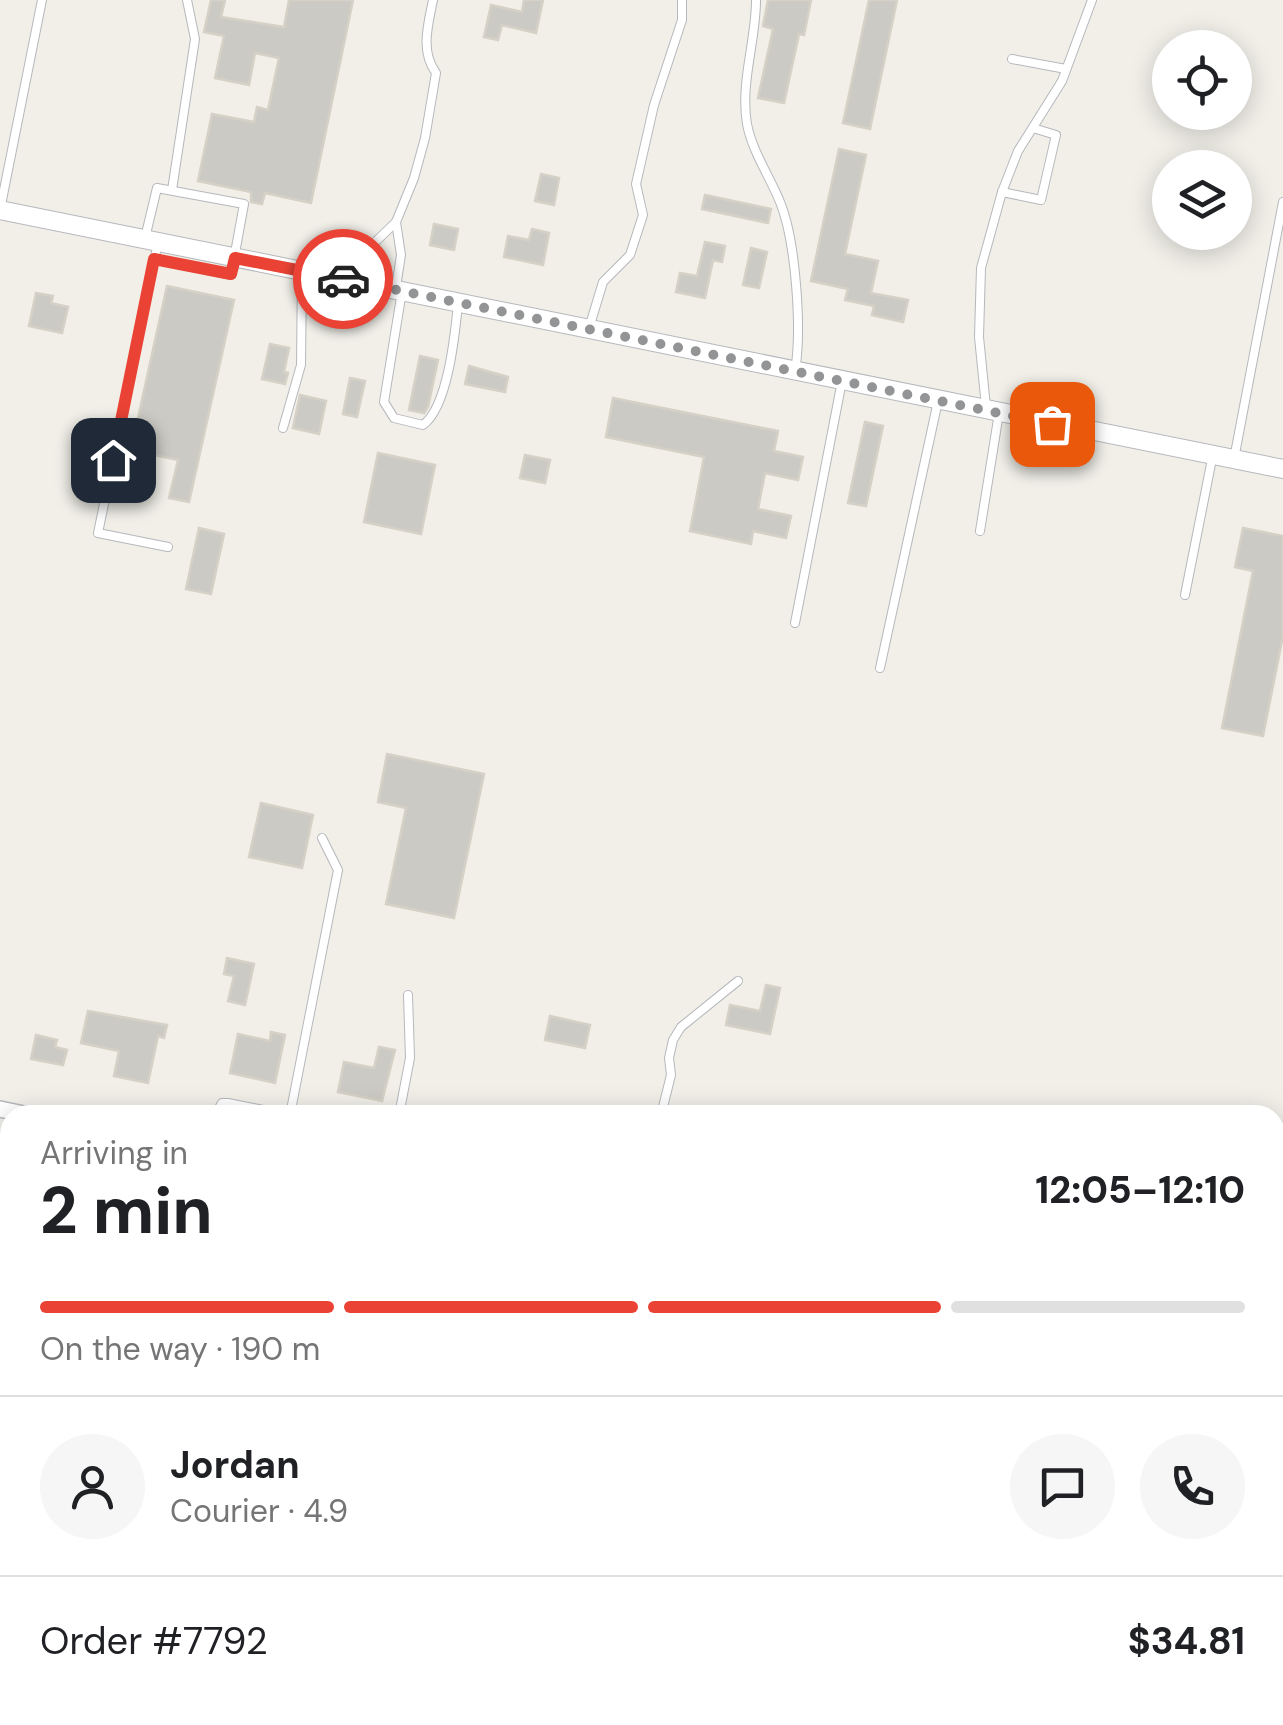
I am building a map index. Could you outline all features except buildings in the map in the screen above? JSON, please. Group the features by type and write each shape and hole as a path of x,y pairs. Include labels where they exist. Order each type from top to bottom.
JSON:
{"street":[{"path":"0,210 152,247 302,271 1283,469"}],"lane":[{"path":"0,210 42,0"},
{"path":"172,190 195,39 187,0"},
{"path":"360,283 370,247 396,222 414,178 436,74 428,62 426,34 433,0"},
{"path":"589,329 603,282 630,255 643,214 636,184 654,105 682,20 682,0"},
{"path":"756,0 756,26 744,97 748,128 791,233 798,318 795,371"},
{"path":"980,531 993,412 979,337 980,268 1018,152 1062,81 1092,0"},
{"path":"1012,59 1066,69"},
{"path":"1002,192 1041,200 1056,135 1033,128"},
{"path":"168,547 98,534 152,247 157,188 244,204 235,258"},
{"path":"1234,459 1283,202"},
{"path":"396,222 401,256 399,291 384,402 394,418 423,425 432,419 441,398 458,302"},
{"path":"284,428 301,365 302,271"},
{"path":"795,623 842,381"},
{"path":"880,668 938,401"},
{"path":"1185,594 1213,454"},
{"path":"291,1105 338,870 322,838"},
{"path":"664,1105 671,1076 672,1040 682,1027 738,981"},
{"path":"401,1105 410,1058 408,994"}],"way so far":[{"path":"343,279 1052,424"}],"route":[{"path":"113,460 154,259 231,274 235,258 343,279"}]}
